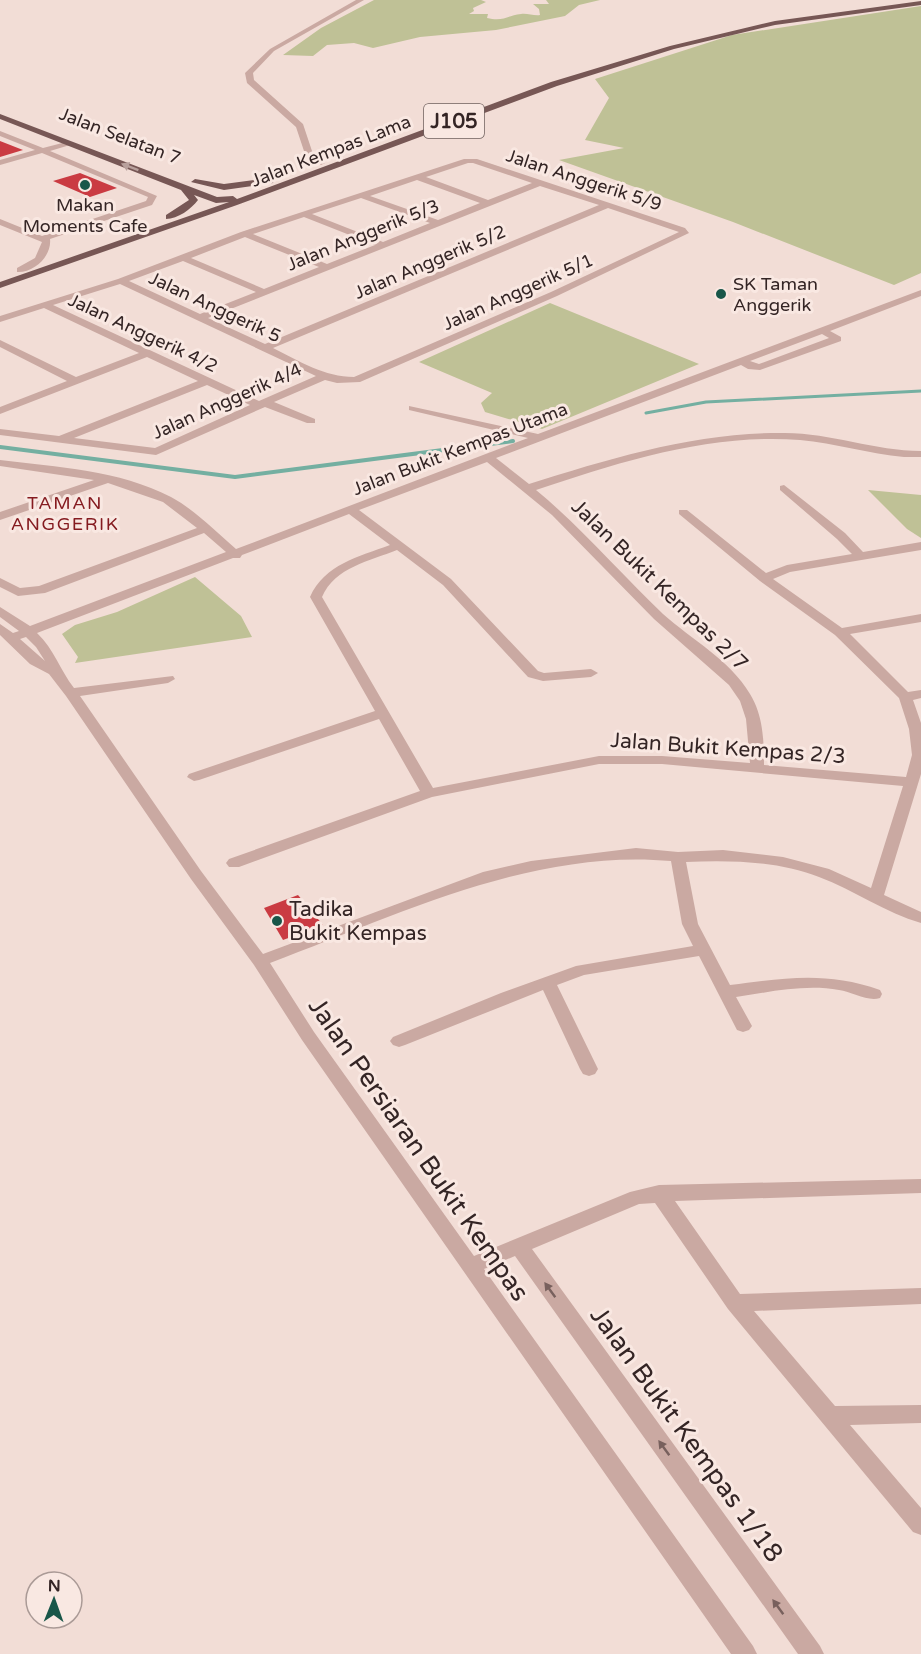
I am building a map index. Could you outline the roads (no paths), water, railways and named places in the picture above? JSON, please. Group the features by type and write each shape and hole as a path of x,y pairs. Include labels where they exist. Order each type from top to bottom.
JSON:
{"main road":[{"name":"Jalan Kempas Lama","path":"228,197 531,87 666,45 755,24 914,0"},
{"name":"Jalan Kempas Lama","path":"0,285 282,186 554,84 672,47 775,23 921,3"},
{"name":"Jalan Selatan 7","path":"0,107 195,182 228,197"},
{"name":"Jalan Selatan 7","path":"0,116 216,200"},
{"path":"195,182 224,187 270,181"},
{"path":"0,276 216,200 243,197 282,186"},
{"path":"169,218 189,206 194,200 184,188"},
{"path":"189,219 220,206 228,197"}],"street":[{"path":"321,163 309,155 300,126 250,81 249,73 255,64 276,47 361,0"},
{"path":"0,133 153,196 149,203 42,239"},
{"path":"0,163 67,143"},
{"name":"Jalan Anggerik 5/9","path":"417,177 471,161 682,230 685,233"},
{"path":"0,319 121,281 244,234 417,177 488,203"},
{"name":"Jalan Anggerik 5/3","path":"199,318 539,183"},
{"path":"360,195 438,223"},
{"name":"Jalan Anggerik 5/2","path":"264,348 608,206"},
{"path":"303,214 383,245"},
{"path":"0,222 47,241 45,254 40,261 20,270"},
{"name":"Jalan Anggerik 5/1","path":"364,379 685,233"},
{"path":"244,234 327,267"},
{"path":"184,258 264,292"},
{"name":"Jalan Anggerik 5","path":"121,281 324,376 346,381 364,379"},
{"name":"Jalan Bukit Kempas Utama","path":"11,638 236,555 921,293"},
{"name":"Jalan Anggerik 4/2","path":"45,305 207,381 311,421"},
{"path":"742,361 752,367 760,367 837,339 822,330"},
{"path":"0,343 76,381"},
{"path":"0,411 147,353"},
{"name":"Jalan Anggerik 4/4","path":"0,432 156,452 324,376"},
{"path":"60,440 207,381"},
{"path":"413,408 540,438"},
{"path":"529,488 659,449 764,436 809,438 884,452 921,454"},
{"name":"Jalan Bukit Kempas 2/7","path":"489,458 529,488 610,565 665,622 734,681 749,705 753,719 757,741 757,767"},
{"path":"0,464 106,480 144,490 168,501 236,555"},
{"path":"0,516 106,480"},
{"path":"784,488 841,536 860,556"},
{"path":"352,510 447,582 533,674 543,677 591,673"},
{"path":"683,512 764,578 840,632 905,697 916,729 919,755 900,824 876,896"},
{"path":"5,586 28,592 41,590 204,529"},
{"path":"398,546 335,572 319,585 316,597 429,793"},
{"path":"764,578 787,569 921,546"},
{"name":"Jalan Persiaran Bukit Kempas","path":"0,611 29,632 53,660 54,671"},
{"path":"840,632 921,618"},
{"path":"44,651 49,636 64,620"},
{"name":"Jalan Persiaran Bukit Kempas","path":"0,628 35,661 54,671 71,693 260,962 308,1036 745,1654"},
{"path":"71,693 168,679"},
{"path":"905,697 921,694"},
{"path":"194,777 382,713"},
{"name":"Jalan Bukit Kempas 2/3","path":"234,863 429,793 599,760 653,760 757,767 911,782"},
{"path":"260,962 488,876 531,866 636,852 678,857 723,855 783,862 824,873 921,918"},
{"path":"678,857 690,924 744,1026"},
{"path":"399,1041 507,997 582,970 703,950"},
{"path":"726,992 793,982 821,982 853,985 874,993"},
{"path":"548,983 589,1069"},
{"path":"470,1266 637,1197 659,1193 921,1186"},
{"path":"659,1193 735,1303 921,1525"},
{"name":"Jalan Bukit Kempas 1/18","path":"518,1245 812,1654"},
{"path":"735,1303 921,1296"},
{"path":"828,1416 921,1414"}],"waterway":[{"path":"646,413 706,402 921,391"},
{"path":"0,447 235,477 513,441"}],"place":[{"name":"Makan Moments Cafe","path":"85,185"},
{"name":"SK Taman Anggerik","path":"721,294"},
{"name":"Tadika Bukit Kempas","path":"277,921"}],"district":[{"name":"TAMAN ANGGERIK","path":"65,513"}]}
